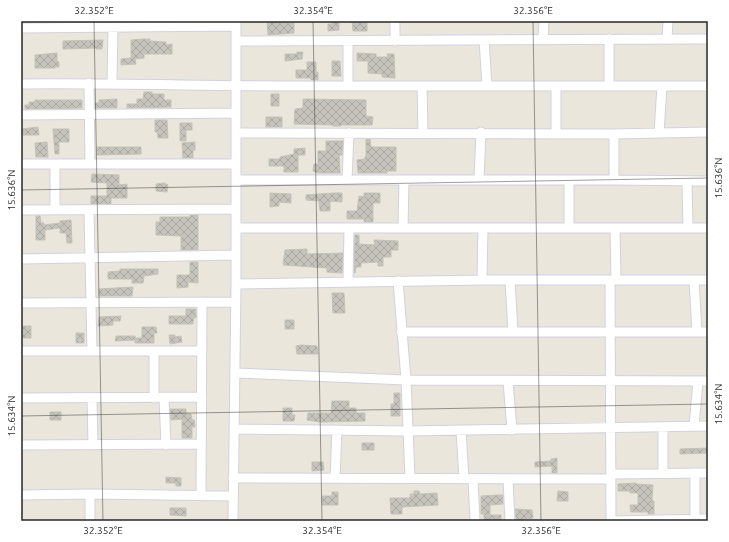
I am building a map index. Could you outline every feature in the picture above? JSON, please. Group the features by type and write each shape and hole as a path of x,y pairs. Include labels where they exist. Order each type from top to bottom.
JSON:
{"street":[{"path":"395,21 395,41"},
{"path":"543,39 544,21"},
{"path":"667,39 668,21"},
{"path":"21,28 76,24 113,27 236,24 236,302 233,521"},
{"path":"112,83 113,27"},
{"path":"608,39 609,86"},
{"path":"236,41 708,39"},
{"path":"484,40 487,86"},
{"path":"348,41 348,86"},
{"path":"89,83 90,164"},
{"path":"21,84 112,83 236,86 422,87 708,86"},
{"path":"659,133 662,86"},
{"path":"422,87 423,132"},
{"path":"556,87 556,133"},
{"path":"21,115 236,113"},
{"path":"236,133 481,132 614,134 708,132"},
{"path":"479,180 481,132"},
{"path":"347,180 349,133"},
{"path":"614,134 614,180"},
{"path":"21,164 236,164"},
{"path":"55,164 55,210"},
{"path":"236,180 708,181"},
{"path":"403,228 404,180"},
{"path":"569,180 569,228"},
{"path":"687,181 688,228"},
{"path":"21,210 236,209"},
{"path":"89,210 92,351"},
{"path":"236,228 708,228"},
{"path":"348,281 349,228"},
{"path":"482,280 483,228"},
{"path":"615,228 611,331 611,521 708,519"},
{"path":"21,259 236,255"},
{"path":"510,280 512,332"},
{"path":"694,280 696,332"},
{"path":"236,284 348,281 708,280"},
{"path":"398,281 406,380 410,478"},
{"path":"201,495 202,302"},
{"path":"21,303 236,302"},
{"path":"401,332 708,332"},
{"path":"21,351 202,351"},
{"path":"154,351 154,398"},
{"path":"235,373 406,380 708,381"},
{"path":"508,381 512,430"},
{"path":"694,426 698,381"},
{"path":"21,398 202,397"},
{"path":"92,398 93,445"},
{"path":"164,398 166,445"},
{"path":"234,429 408,431 708,426"},
{"path":"663,427 663,473"},
{"path":"335,478 337,430"},
{"path":"461,430 475,521"},
{"path":"21,445 201,444"},
{"path":"233,478 508,479 663,473 708,473"},
{"path":"694,473 695,519"},
{"path":"508,479 510,521"},
{"path":"21,495 90,494 233,496"},
{"path":"90,494 90,521"}],"building":[{"path":"267,21 276,21 276,23 294,23 294,33 268,35"},
{"path":"332,21 339,21 339,30 328,31 328,24 332,24"},
{"path":"352,21 367,21 367,31 353,31"},
{"path":"143,39 166,42 166,45 172,44 172,54 144,54 144,58 135,59 136,64 121,65 121,59 131,58 131,40"},
{"path":"103,40 102,49 63,49 63,41"},
{"path":"297,52 303,52 302,59 285,61 285,54 297,54"},
{"path":"57,53 59,67 35,68 35,55"},
{"path":"357,53 376,54 376,57 388,57 387,54 394,54 395,78 382,77 382,74 368,73 368,61 357,61"},
{"path":"332,61 340,61 341,76 332,76"},
{"path":"307,62 316,62 318,80 311,80 311,78 296,78 296,70 307,70"},
{"path":"144,92 164,94 164,100 171,100 171,107 127,108 127,104 137,104 137,99 143,99"},
{"path":"271,94 279,94 279,106 271,106"},
{"path":"117,99 117,108 95,108 95,103 99,103 99,100"},
{"path":"303,99 366,100 366,116 373,117 372,125 333,126 294,124 295,109 303,108"},
{"path":"35,100 82,100 82,108 25,109 25,105 29,105 29,102 35,102"},
{"path":"266,117 282,117 282,127 266,127"},
{"path":"155,120 167,120 168,138 158,138 157,132 155,132"},
{"path":"180,123 192,123 192,130 186,130 186,141 180,141"},
{"path":"38,127 39,135 22,135 22,129"},
{"path":"53,129 69,129 69,142 59,142 59,154 55,154"},
{"path":"366,139 370,139 371,147 396,147 396,171 387,171 387,173 358,173 357,160 364,159 366,156"},
{"path":"326,141 343,141 342,155 339,155 340,173 318,173 313,171 314,164 318,164 318,151 326,151"},
{"path":"47,142 48,157 36,157 35,143"},
{"path":"195,142 193,158 183,158 182,143"},
{"path":"97,147 141,147 141,154 97,155"},
{"path":"305,148 305,155 298,155 298,172 284,172 284,166 269,166 269,159 280,159 280,157 294,154 294,149"},
{"path":"92,174 119,175 119,185 127,184 127,198 111,198 111,204 91,204 91,196 107,196 107,183 91,182"},
{"path":"164,183 168,185 167,192 156,191 156,184"},
{"path":"270,193 291,194 291,203 279,202 279,206 270,207"},
{"path":"342,193 342,202 330,201 330,211 320,211 319,201 306,200 306,195"},
{"path":"364,193 380,193 380,203 373,203 373,222 364,222 364,219 347,219 347,211 357,211 359,196 364,197"},
{"path":"190,215 198,215 198,250 181,250 181,236 156,235 156,222 160,222 160,217 190,217"},
{"path":"36,216 40,216 41,223 44,223 44,225 71,220 72,243 67,243 66,233 60,233 60,228 45,230 45,240 36,240"},
{"path":"355,235 359,235 359,244 375,245 374,240 398,241 398,250 391,250 391,257 383,257 383,266 378,266 378,262 361,263 361,267 356,267 354,273"},
{"path":"307,249 307,254 343,253 342,273 327,272 327,268 283,265 285,250"},
{"path":"190,262 198,262 198,283 188,282 188,287 177,288 177,275 190,275"},
{"path":"120,269 158,269 158,274 144,276 143,283 132,283 132,279 108,279 108,272 120,271"},
{"path":"133,287 132,296 99,296 99,289"},
{"path":"332,293 344,293 345,313 333,313"},
{"path":"186,309 196,309 196,318 194,317 193,324 169,324 169,316 186,316"},
{"path":"121,316 120,321 113,321 113,325 98,326 99,317"},
{"path":"285,320 294,320 294,329 285,329"},
{"path":"21,326 31,326 31,338 21,338"},
{"path":"142,327 156,327 157,333 154,333 154,343 135,343 135,338 142,338"},
{"path":"76,333 84,333 84,343 76,343"},
{"path":"169,335 175,335 175,337 181,336 182,342 170,344"},
{"path":"116,336 135,336 135,340 115,341"},
{"path":"296,346 317,346 318,354 297,354"},
{"path":"394,393 400,393 400,416 391,416 391,404 394,404"},
{"path":"332,401 349,401 349,408 356,408 356,413 365,413 365,421 320,422 307,420 308,413 331,413"},
{"path":"283,408 292,408 292,415 295,415 294,421 283,421"},
{"path":"170,409 186,409 186,414 191,414 195,427 192,427 192,438 182,438 182,419 171,420"},
{"path":"50,412 61,412 61,420 50,420"},
{"path":"362,443 374,443 374,450 362,450"},
{"path":"708,448 708,453 680,454 680,449"},
{"path":"557,458 557,473 552,473 552,466 535,467 535,462 551,461 551,459"},
{"path":"312,462 323,462 324,470 312,471"},
{"path":"166,477 181,478 181,486 176,486 176,483 166,483"},
{"path":"636,483 653,485 652,501 654,501 654,514 648,514 648,512 631,512 630,505 638,505 638,493 618,491 618,484"},
{"path":"414,491 419,491 420,494 437,493 438,505 402,507 402,514 391,514 390,498 410,498 410,494 414,494"},
{"path":"558,491 568,492 568,501 557,501"},
{"path":"332,492 338,492 338,505 322,505 322,496 332,496"},
{"path":"503,495 503,504 490,505 490,515 501,515 501,521 484,521 484,514 481,514 481,496"},
{"path":"170,508 186,508 186,516 170,515"},
{"path":"515,509 532,510 533,518 516,520"}]}
